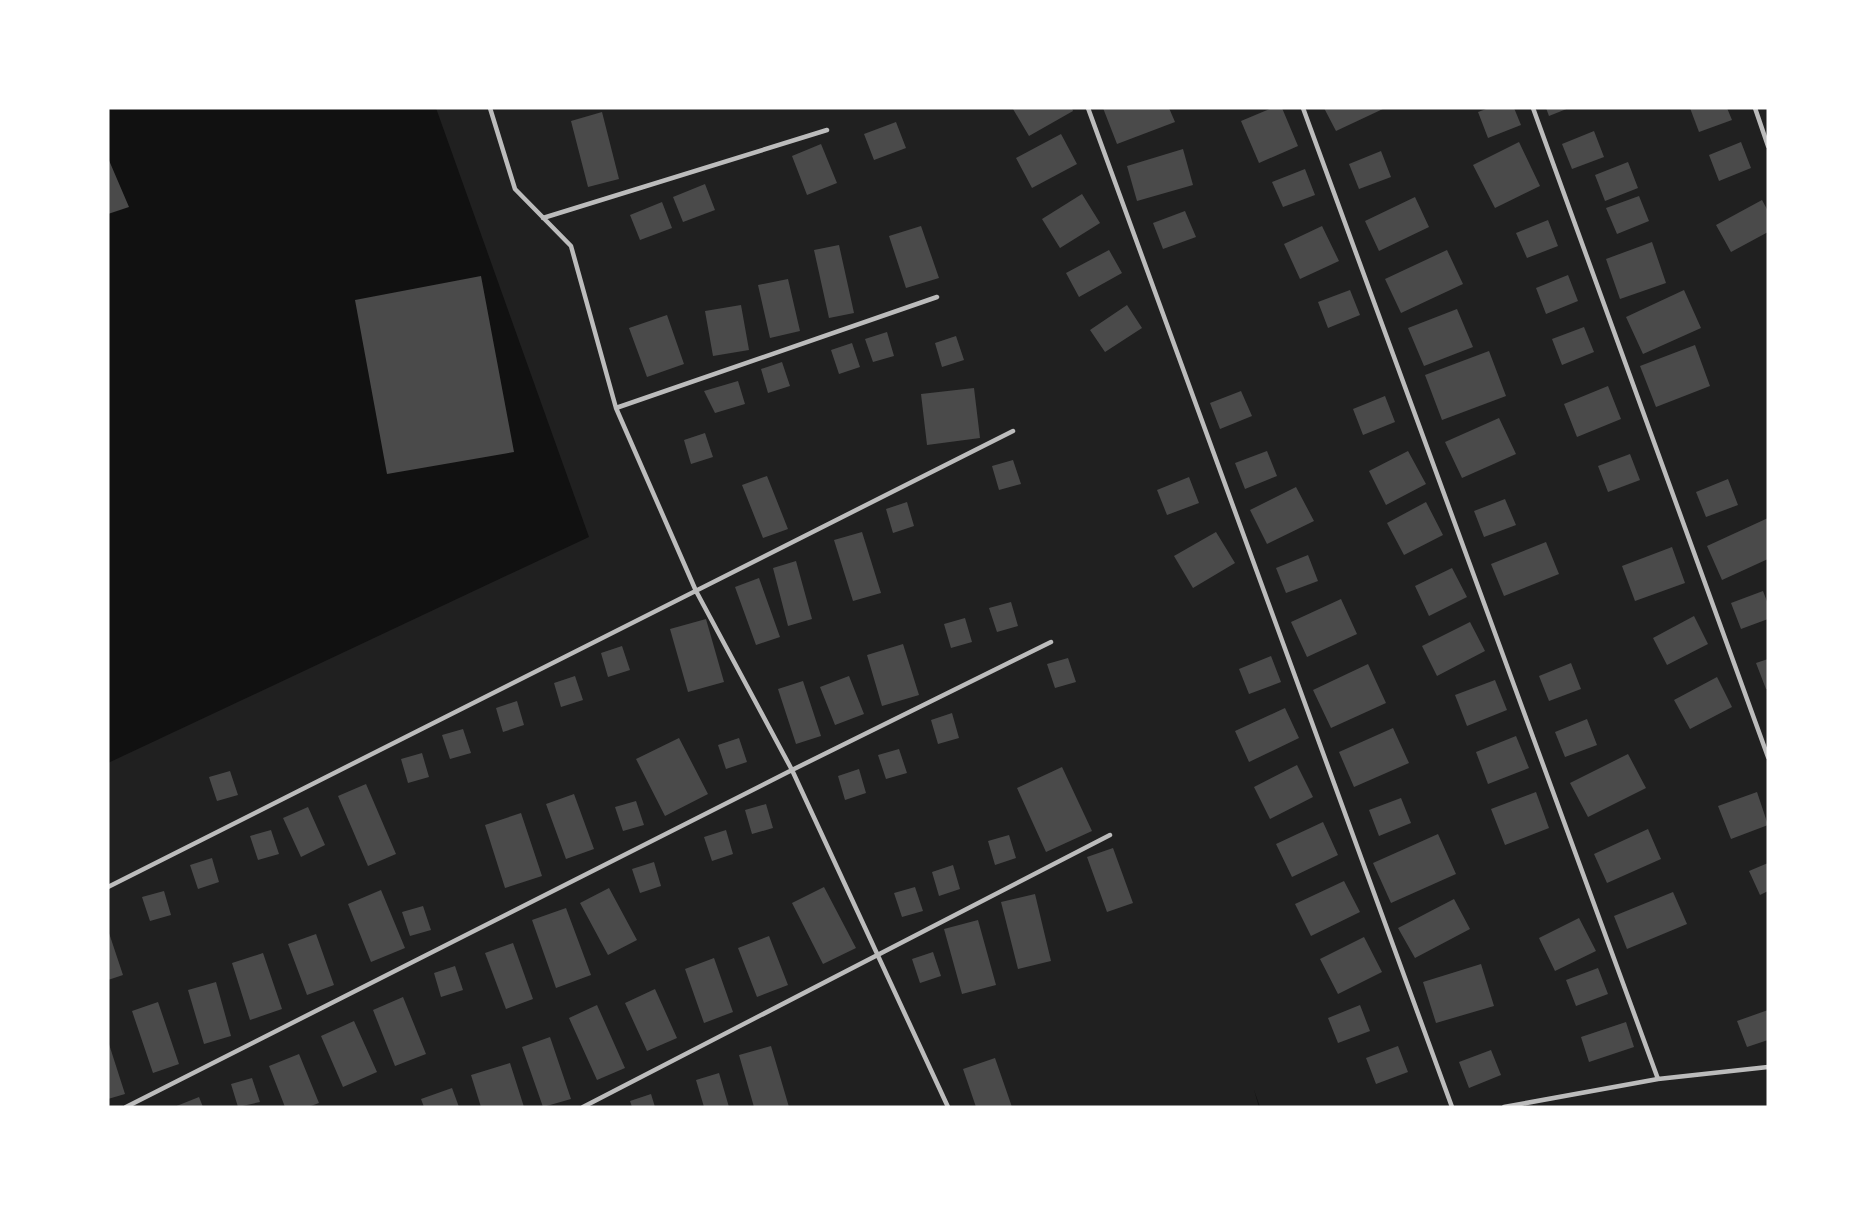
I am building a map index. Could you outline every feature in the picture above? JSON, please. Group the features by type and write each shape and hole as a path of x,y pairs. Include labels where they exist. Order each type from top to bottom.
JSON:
{"lane":[{"path":"490,108 515,189 571,246 616,408 696,591 792,770 948,1107"},
{"path":"1088,108 1452,1107"},
{"path":"1303,108 1658,1079"},
{"path":"1533,108 1768,757"},
{"path":"1755,108 1768,146"},
{"path":"543,218 827,130"},
{"path":"616,408 937,297"},
{"path":"108,887 1013,430"},
{"path":"126,1107 792,770 1051,642"},
{"path":"583,1107 1110,835"},
{"path":"1504,1107 1658,1079 1768,1067"}],"shaded area":[{"path":"436,108 1768,108 1768,1107 1260,1107 1254,1090 1259,1107 108,1107 108,763 589,537"}],"building":[{"path":"1072,108 1073,111 1029,136 1013,109"},
{"path":"1103,108 1169,108 1175,122 1117,144"},
{"path":"1272,108 1282,108 1298,146 1259,163 1241,121"},
{"path":"1324,108 1385,108 1336,131"},
{"path":"1489,108 1514,108 1521,125 1488,138 1478,112"},
{"path":"1546,108 1569,108 1549,116"},
{"path":"1690,108 1727,108 1732,120 1699,132"},
{"path":"602,112 619,179 588,187 571,121"},
{"path":"896,122 906,148 874,160 864,134"},
{"path":"1594,131 1604,157 1572,169 1562,144"},
{"path":"1061,134 1077,164 1032,188 1016,158"},
{"path":"1519,142 1540,186 1495,208 1473,165"},
{"path":"1741,142 1751,168 1719,181 1709,155"},
{"path":"821,144 837,183 807,195 792,156"},
{"path":"1183,149 1193,185 1137,201 1127,166"},
{"path":"1381,151 1391,177 1359,189 1349,164"},
{"path":"108,158 129,207 108,214"},
{"path":"1628,162 1638,188 1605,201 1595,175"},
{"path":"1305,169 1315,195 1283,207 1272,182"},
{"path":"705,184 715,210 683,222 673,197"},
{"path":"1082,194 1100,223 1060,248 1042,219"},
{"path":"1639,196 1649,221 1617,234 1606,208"},
{"path":"1415,197 1429,227 1379,251 1365,221"},
{"path":"1762,200 1768,211 1768,232 1731,252 1716,225"},
{"path":"662,202 672,228 640,240 630,215"},
{"path":"1185,211 1196,237 1163,249 1153,223"},
{"path":"1548,220 1558,246 1527,258 1516,233"},
{"path":"921,226 939,278 906,288 889,236"},
{"path":"1322,226 1339,261 1300,279 1284,244"},
{"path":"1652,242 1666,283 1620,299 1606,259"},
{"path":"839,245 854,313 829,318 814,250"},
{"path":"1109,250 1122,273 1079,297 1066,273"},
{"path":"1447,250 1463,284 1401,313 1385,279"},
{"path":"1568,275 1578,301 1546,314 1536,288"},
{"path":"481,276 514,452 387,474 355,300"},
{"path":"788,279 800,331 770,338 758,285"},
{"path":"1350,290 1360,315 1328,328 1318,302"},
{"path":"1684,290 1701,328 1643,354 1626,317"},
{"path":"741,305 749,350 713,356 705,311"},
{"path":"1127,305 1142,328 1105,352 1090,330"},
{"path":"1457,309 1473,347 1424,366 1408,328"},
{"path":"667,315 684,364 647,377 629,328"},
{"path":"1584,327 1594,352 1562,365 1552,339"},
{"path":"887,332 894,356 873,362 865,339"},
{"path":"956,336 964,360 942,367 935,343"},
{"path":"852,343 860,367 839,374 831,350"},
{"path":"1695,345 1710,386 1656,407 1640,366"},
{"path":"1489,351 1506,396 1442,420 1425,375"},
{"path":"782,362 790,386 768,393 761,369"},
{"path":"738,381 745,404 715,413 704,391"},
{"path":"1608,386 1621,419 1577,437 1564,404"},
{"path":"974,388 980,438 927,445 921,394"},
{"path":"1241,391 1252,416 1220,429 1210,403"},
{"path":"1385,396 1395,422 1363,435 1353,409"},
{"path":"1499,418 1516,454 1462,478 1445,442"},
{"path":"705,433 713,457 691,464 684,440"},
{"path":"1267,451 1277,476 1245,489 1235,463"},
{"path":"1408,451 1426,484 1386,505 1369,471"},
{"path":"1630,454 1640,480 1608,492 1598,466"},
{"path":"1013,460 1021,484 999,490 992,466"},
{"path":"767,476 788,529 763,538 742,485"},
{"path":"1189,477 1199,503 1167,515 1157,490"},
{"path":"1728,479 1738,505 1706,517 1696,492"},
{"path":"1296,487 1314,521 1267,544 1250,510"},
{"path":"1505,499 1516,525 1484,537 1474,511"},
{"path":"907,502 914,526 893,533 886,509"},
{"path":"1426,502 1443,535 1404,555 1387,523"},
{"path":"1768,518 1768,559 1722,580 1707,546"},
{"path":"862,532 881,593 853,601 834,540"},
{"path":"1216,532 1235,563 1193,588 1174,556"},
{"path":"1546,542 1559,574 1504,596 1491,564"},
{"path":"1672,547 1685,583 1635,601 1622,566"},
{"path":"1308,555 1318,581 1286,593 1276,568"},
{"path":"796,561 812,619 788,626 773,568"},
{"path":"1452,568 1467,597 1429,616 1415,586"},
{"path":"759,578 780,637 756,645 735,587"},
{"path":"1763,591 1768,604 1768,619 1741,629 1731,603"},
{"path":"1341,599 1357,634 1307,657 1291,622"},
{"path":"1011,602 1018,626 997,632 989,608"},
{"path":"1694,616 1708,644 1667,665 1653,638"},
{"path":"965,618 972,642 951,648 944,624"},
{"path":"706,619 724,682 688,692 670,629"},
{"path":"1470,622 1485,651 1437,676 1422,646"},
{"path":"903,644 919,695 882,706 867,655"},
{"path":"622,646 630,670 608,677 601,653"},
{"path":"1271,656 1281,682 1249,694 1239,669"},
{"path":"1068,658 1076,682 1055,688 1047,664"},
{"path":"1768,659 1768,689 1766,689 1756,663"},
{"path":"1571,663 1581,689 1549,701 1539,676"},
{"path":"1368,664 1386,703 1331,728 1313,690"},
{"path":"575,676 583,700 561,707 554,683"},
{"path":"849,676 864,714 835,725 820,687"},
{"path":"1717,677 1732,707 1690,729 1674,700"},
{"path":"1495,680 1507,710 1467,726 1455,695"},
{"path":"803,681 821,736 796,744 778,689"},
{"path":"517,701 524,725 503,732 496,708"},
{"path":"1285,708 1299,738 1249,762 1235,731"},
{"path":"952,713 959,738 938,744 931,720"},
{"path":"1587,719 1597,745 1565,757 1555,732"},
{"path":"1393,728 1409,763 1354,787 1339,752"},
{"path":"463,729 471,753 450,759 442,735"},
{"path":"1516,736 1529,768 1488,784 1476,752"},
{"path":"679,738 708,794 665,816 636,759"},
{"path":"739,738 747,762 726,769 718,745"},
{"path":"899,749 907,773 886,779 878,755"},
{"path":"422,753 429,777 408,783 401,759"},
{"path":"1628,754 1646,788 1588,817 1570,783"},
{"path":"1297,765 1313,797 1270,819 1254,787"},
{"path":"1062,767 1092,831 1046,852 1017,788"},
{"path":"859,769 866,793 845,800 838,776"},
{"path":"230,771 238,795 217,801 209,777"},
{"path":"366,784 396,854 368,866 338,796"},
{"path":"1536,792 1549,828 1505,845 1491,809"},
{"path":"1757,792 1768,825 1731,839 1718,806"},
{"path":"574,794 594,849 566,859 546,804"},
{"path":"1401,798 1411,823 1379,836 1369,810"},
{"path":"636,801 644,825 623,831 615,807"},
{"path":"766,804 773,828 752,834 745,810"},
{"path":"308,807 325,845 301,857 283,818"},
{"path":"521,813 542,876 505,888 485,825"},
{"path":"1323,822 1338,855 1292,877 1276,844"},
{"path":"1648,829 1661,859 1607,883 1594,854"},
{"path":"271,830 279,854 258,860 250,836"},
{"path":"726,830 733,854 712,861 704,837"},
{"path":"1438,834 1456,874 1391,903 1373,863"},
{"path":"1009,835 1016,858 995,865 988,841"},
{"path":"1113,848 1133,903 1107,912 1087,857"},
{"path":"212,858 219,882 198,889 190,865"},
{"path":"654,862 661,886 640,893 632,869"},
{"path":"1768,863 1768,891 1760,895 1749,871"},
{"path":"953,865 960,889 939,896 932,872"},
{"path":"1344,881 1360,912 1311,936 1295,904"},
{"path":"824,887 856,948 823,964 792,903"},
{"path":"915,887 923,911 902,917 894,893"},
{"path":"609,888 637,940 608,955 580,903"},
{"path":"381,890 405,948 371,962 348,904"},
{"path":"164,891 171,915 150,921 142,897"},
{"path":"1673,892 1687,924 1627,949 1614,916"},
{"path":"1035,894 1051,961 1018,969 1001,902"},
{"path":"1454,899 1470,929 1415,958 1398,928"},
{"path":"423,906 431,930 410,936 402,912"},
{"path":"566,908 591,975 556,988 532,920"},
{"path":"1579,918 1596,951 1555,971 1539,938"},
{"path":"978,920 996,985 962,994 944,929"},
{"path":"108,930 123,975 108,980"},
{"path":"316,934 334,985 307,995 288,944"},
{"path":"769,936 788,985 757,997 738,948"},
{"path":"1364,937 1382,972 1338,994 1320,959"},
{"path":"513,943 533,999 506,1009 485,953"},
{"path":"933,952 941,976 920,983 912,959"},
{"path":"263,953 282,1009 250,1020 232,963"},
{"path":"714,958 733,1012 704,1023 685,969"},
{"path":"1481,964 1494,1006 1436,1023 1423,982"},
{"path":"455,966 463,990 441,997 434,973"},
{"path":"1598,968 1608,994 1576,1006 1566,980"},
{"path":"216,982 231,1036 204,1044 188,990"},
{"path":"655,989 677,1038 647,1051 625,1003"},
{"path":"403,997 426,1054 395,1066 373,1010"},
{"path":"158,1002 179,1064 153,1073 132,1011"},
{"path":"597,1005 625,1068 597,1080 569,1018"},
{"path":"1360,1005 1370,1031 1338,1043 1328,1018"},
{"path":"1768,1010 1768,1040 1747,1047 1737,1021"},
{"path":"354,1021 377,1072 343,1087 321,1036"},
{"path":"1626,1022 1634,1047 1589,1062 1581,1037"},
{"path":"550,1037 571,1099 543,1107 522,1047"},
{"path":"108,1041 125,1094 108,1099"},
{"path":"771,1046 789,1107 754,1107 739,1055"},
{"path":"1398,1046 1408,1072 1376,1084 1366,1058"},
{"path":"1491,1050 1501,1075 1469,1088 1459,1062"},
{"path":"299,1054 319,1103 308,1107 285,1107 269,1066"},
{"path":"995,1058 1012,1107 976,1107 963,1069"},
{"path":"510,1063 524,1107 481,1107 471,1075"},
{"path":"719,1073 729,1107 704,1107 696,1080"},
{"path":"252,1078 260,1102 238,1107 231,1084"},
{"path":"452,1088 459,1107 424,1107 421,1099"},
{"path":"651,1094 655,1107 632,1107 630,1101"},
{"path":"199,1097 203,1107 174,1107"}]}
